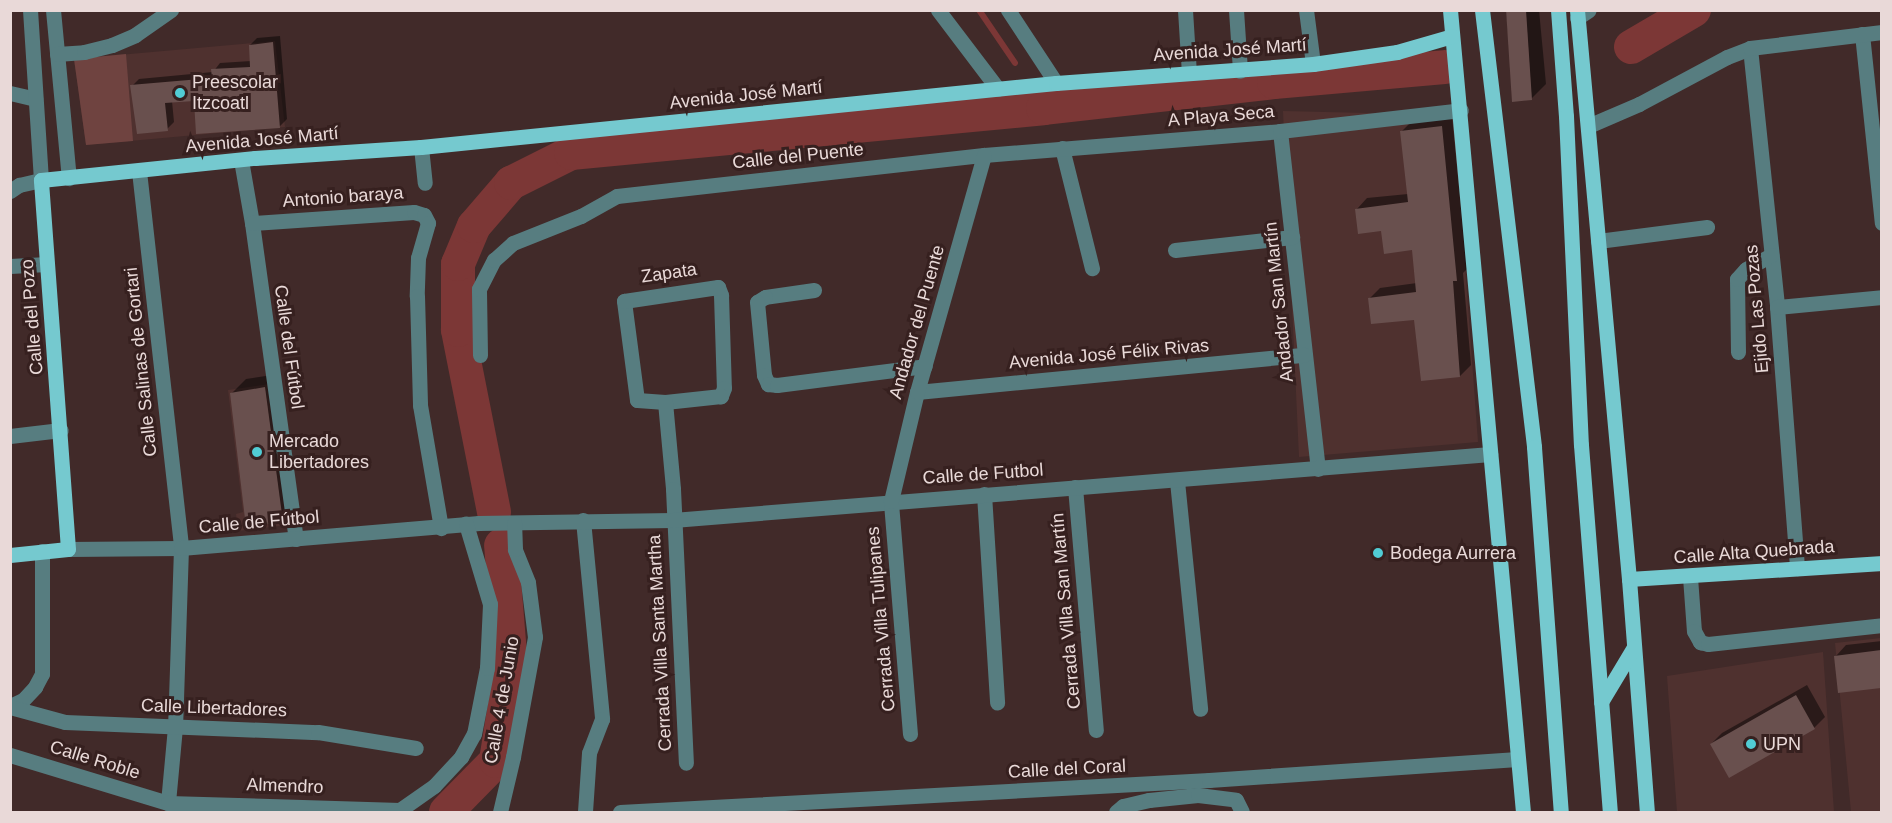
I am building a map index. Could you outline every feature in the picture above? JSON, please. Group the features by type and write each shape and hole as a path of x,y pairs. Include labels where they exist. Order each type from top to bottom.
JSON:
{"main road":[{"path":"1450,10 1461,110 1516,759 1523,813"},
{"path":"1482,10 1534,447 1562,813"},
{"path":"1558,10 1566,116 1581,445 1610,813"},
{"path":"1581,13 1588,126 1629,579 1647,813"},
{"name":"Avenida José Martí","path":"41,180 241,160 421,147 998,89 1313,64 1396,52 1452,36"},
{"name":"Calle del Pozo","path":"41,180 68,549"},
{"name":"Calle de Fútbol","path":"42,551 68,549"},
{"path":"10,555 42,551"},
{"name":"Calle Alta Quebrada","path":"1629,579 1690,577 1881,563"},
{"path":"1601,702 1634,647"}],"street":[{"name":"Calle del Pozo","path":"30,10 41,180"},
{"path":"53,10 69,178"},
{"path":"57,54 84,52 112,45 135,35 171,10"},
{"path":"938,10 998,89"},
{"path":"1008,10 1056,84"},
{"path":"1185,10 1189,73"},
{"path":"1236,10 1240,71"},
{"path":"1306,10 1313,64"},
{"path":"1588,126 1639,104 1727,57 1750,48 1881,32"},
{"path":"1862,34 1881,223"},
{"name":"Ejido Las Pozas","path":"1750,48 1777,307 1797,568"},
{"path":"10,93 35,99"},
{"name":"A Playa Seca","path":"984,155 1280,130 1461,110"},
{"name":"Andador San Martín","path":"1280,130 1318,469"},
{"path":"421,147 425,183"},
{"path":"1062,148 1092,268"},
{"name":"Calle del Puente","path":"480,355 479,289 494,260 513,243 581,216 617,196 984,155"},
{"name":"Andador del Puente","path":"891,501 917,392 984,155"},
{"name":"Calle del Fútbol","path":"241,160 252,223 296,539"},
{"name":"Calle Salinas de Gortari","path":"139,171 182,548 175,727 168,803"},
{"path":"10,191 19,185 41,180"},
{"name":"Antonio baraya","path":"252,223 414,212 424,215 428,223 418,258 417,296 420,405 441,528"},
{"path":"1598,240 1707,227"},
{"path":"1175,250 1292,237"},
{"path":"1738,352 1737,279 1746,269 1772,255"},
{"path":"10,266 47,264"},
{"name":"Zapata","path":"718,287 721,295 724,388 721,396 665,402 637,400 624,301 718,287"},
{"path":"814,290 765,297 757,302 764,375 768,384 777,385 925,366"},
{"path":"1777,307 1881,297"},
{"name":"Avenida José Félix Rivas","path":"917,392 1304,355"},
{"path":"665,402 673,489 673,520"},
{"path":"10,436 61,430"},
{"name":"Calle de Futbol","path":"472,524 673,520 1490,454"},
{"path":"1177,481 1200,709"},
{"name":"Cerrada Villa San Martín","path":"1075,487 1096,730"},
{"path":"984,494 997,703"},
{"name":"Cerrada Villa Tulipanes","path":"891,501 910,734"},
{"path":"583,520 602,719 589,753 585,782 585,813"},
{"name":"Cerrada Villa Santa Martha","path":"673,520 686,763"},
{"name":"Calle 4 de Junio","path":"500,813 535,637 528,582 515,549 514,523"},
{"path":"399,811 434,786 461,757 474,734 487,669 490,604 472,524"},
{"name":"Calle de Fútbol","path":"68,549 182,548 472,524"},
{"path":"10,707 23,700 35,687 42,674 42,551"},
{"path":"1690,577 1694,631 1700,642 1708,644 1881,625"},
{"name":"Calle Libertadores","path":"10,707 65,722 318,732 416,748"},
{"name":"Calle Roble","path":"10,755 168,803"},
{"name":"Calle del Coral","path":"620,813 1186,782 1516,759"},
{"path":"1116,813 1123,806 1149,800 1198,795 1236,800 1242,813"},
{"name":"Almendro","path":"168,803 399,811"}],"shaded area":[{"name":"Preescolar Itzcoatl","path":"275,41 285,127 86,145 74,59"},
{"path":"126,54 133,141 86,145 74,59"},
{"path":"1283,111 1454,115 1478,442 1299,457"},
{"name":"Mercado Libertadores","path":"270,384 288,525 238,531 236,514 243,512 228,390"},
{"path":"1881,638 1881,812 1851,812 1835,643"},
{"name":"UPN","path":"1823,652 1834,812 1677,812 1667,676"}],"building":[{"path":"1506,10 1526,10 1532,100 1512,102"},
{"path":"273,42 280,128 196,134 194,101 165,103 168,131 137,134 130,85 212,78 211,69 250,67 249,45"},
{"path":"1442,126 1457,281 1453,281 1460,377 1421,381 1414,320 1371,324 1368,298 1416,292 1412,250 1384,254 1381,231 1358,234 1355,209 1408,202 1400,131"},
{"name":"Mercado Libertadores","path":"265,387 283,522 246,527 230,393"},
{"path":"1881,650 1881,688 1838,693 1834,656"},
{"path":"1796,695 1815,729 1729,778 1710,744"}],"waterway":[{"path":"979,10 1015,63"},
{"path":"1631,47 1694,10"},
{"path":"494,512 458,330 458,264 474,226 511,183 571,153 1444,67"},
{"path":"1040,104 1043,108"},
{"path":"446,812 496,761 511,666 501,545"}],"place":[{"name":"Preescolar Itzcoatl","path":"180,93"},
{"name":"Mercado Libertadores","path":"257,452"},
{"name":"Bodega Aurrera","path":"1378,553"},
{"name":"UPN","path":"1751,744"}]}
